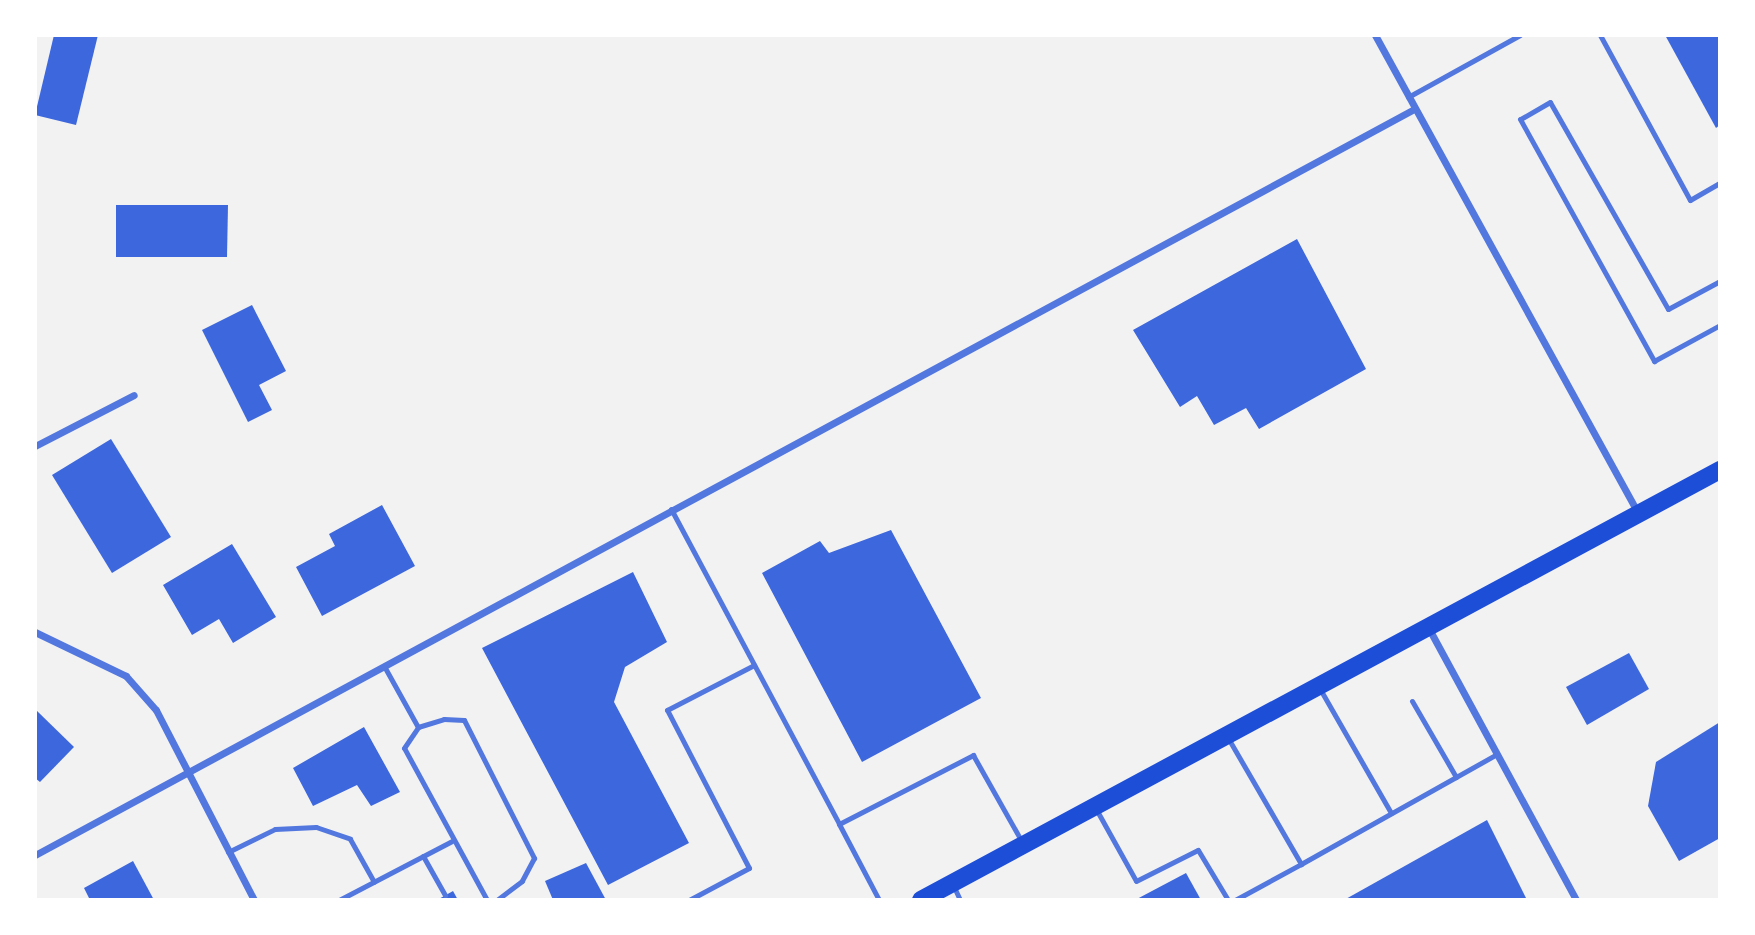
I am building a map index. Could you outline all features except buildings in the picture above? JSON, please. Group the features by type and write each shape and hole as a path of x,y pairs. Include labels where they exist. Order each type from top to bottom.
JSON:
{"main road":[{"path":"920,900 1720,470"}],"street":[{"path":"1376,35 1414,109 1639,514"},
{"path":"35,855 184,771 1414,109"},
{"path":"35,446 134,395"},
{"path":"1428,627 1576,900"},
{"path":"35,632 126,676 156,710 184,771 254,900"}],"lane":[{"path":"1408,97 1520,35"},
{"path":"1600,35 1690,200 1720,183"},
{"path":"1720,281 1668,309 1550,102 1520,119 1654,361 1720,325"},
{"path":"671,509 879,900"},
{"path":"383,664 418,727"},
{"path":"690,900 749,868 667,710 754,665"},
{"path":"1319,686 1391,813"},
{"path":"1412,701 1456,777"},
{"path":"487,900 452,841 404,748 418,727 444,719 464,720 534,858 522,881 496,900"},
{"path":"1226,736 1301,864"},
{"path":"1235,900 1497,754"},
{"path":"839,824 973,755 1024,845"},
{"path":"1095,806 1136,881 1198,850 1228,900"},
{"path":"228,852 275,829 316,827 350,839 374,881"},
{"path":"339,900 452,841"},
{"path":"423,856 445,895"},
{"path":"951,883 960,900"}]}
